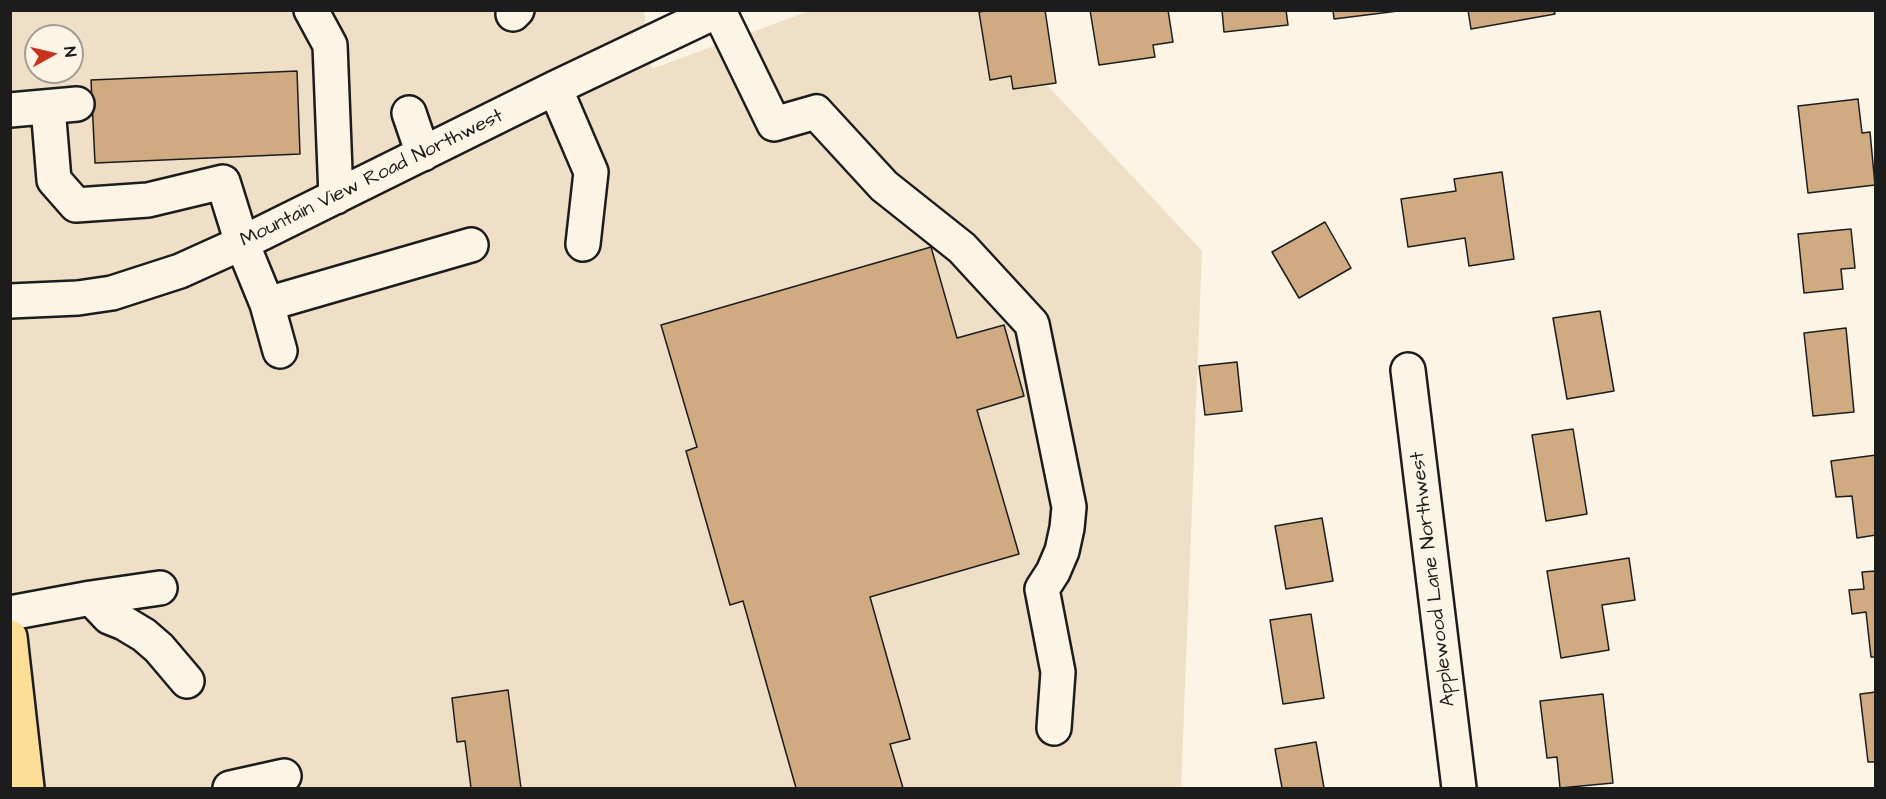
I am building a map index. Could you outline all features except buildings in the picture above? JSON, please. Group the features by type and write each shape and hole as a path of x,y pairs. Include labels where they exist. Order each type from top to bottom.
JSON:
{"highway":[{"path":"10,637 14,700 27,789"}],"street":[{"path":"311,10 330,45 336,197"},
{"path":"719,11 774,124 816,112 884,186 962,248 1032,324 1069,507 1062,551 1042,590 1058,672 1054,728"},
{"name":"Mountain View Road Northwest","path":"10,301 78,298 112,292 180,271 242,243 555,88 719,11"},
{"path":"555,88 591,172 583,244"},
{"path":"10,110 63,106 54,180 76,205 148,200 223,182 242,243 267,304 280,351"},
{"path":"409,113 423,154"},
{"path":"267,304 471,245"},
{"name":"Applewood Lane Northwest","path":"1408,370 1459,789"},
{"path":"10,613 160,588"},
{"path":"91,598 109,617 144,635 159,648 187,681"},
{"path":"230,789 284,776"}],"shaded area":[{"path":"10,11 644,11 652,69 809,11 978,11 1202,251 1181,788 11,788"}]}
